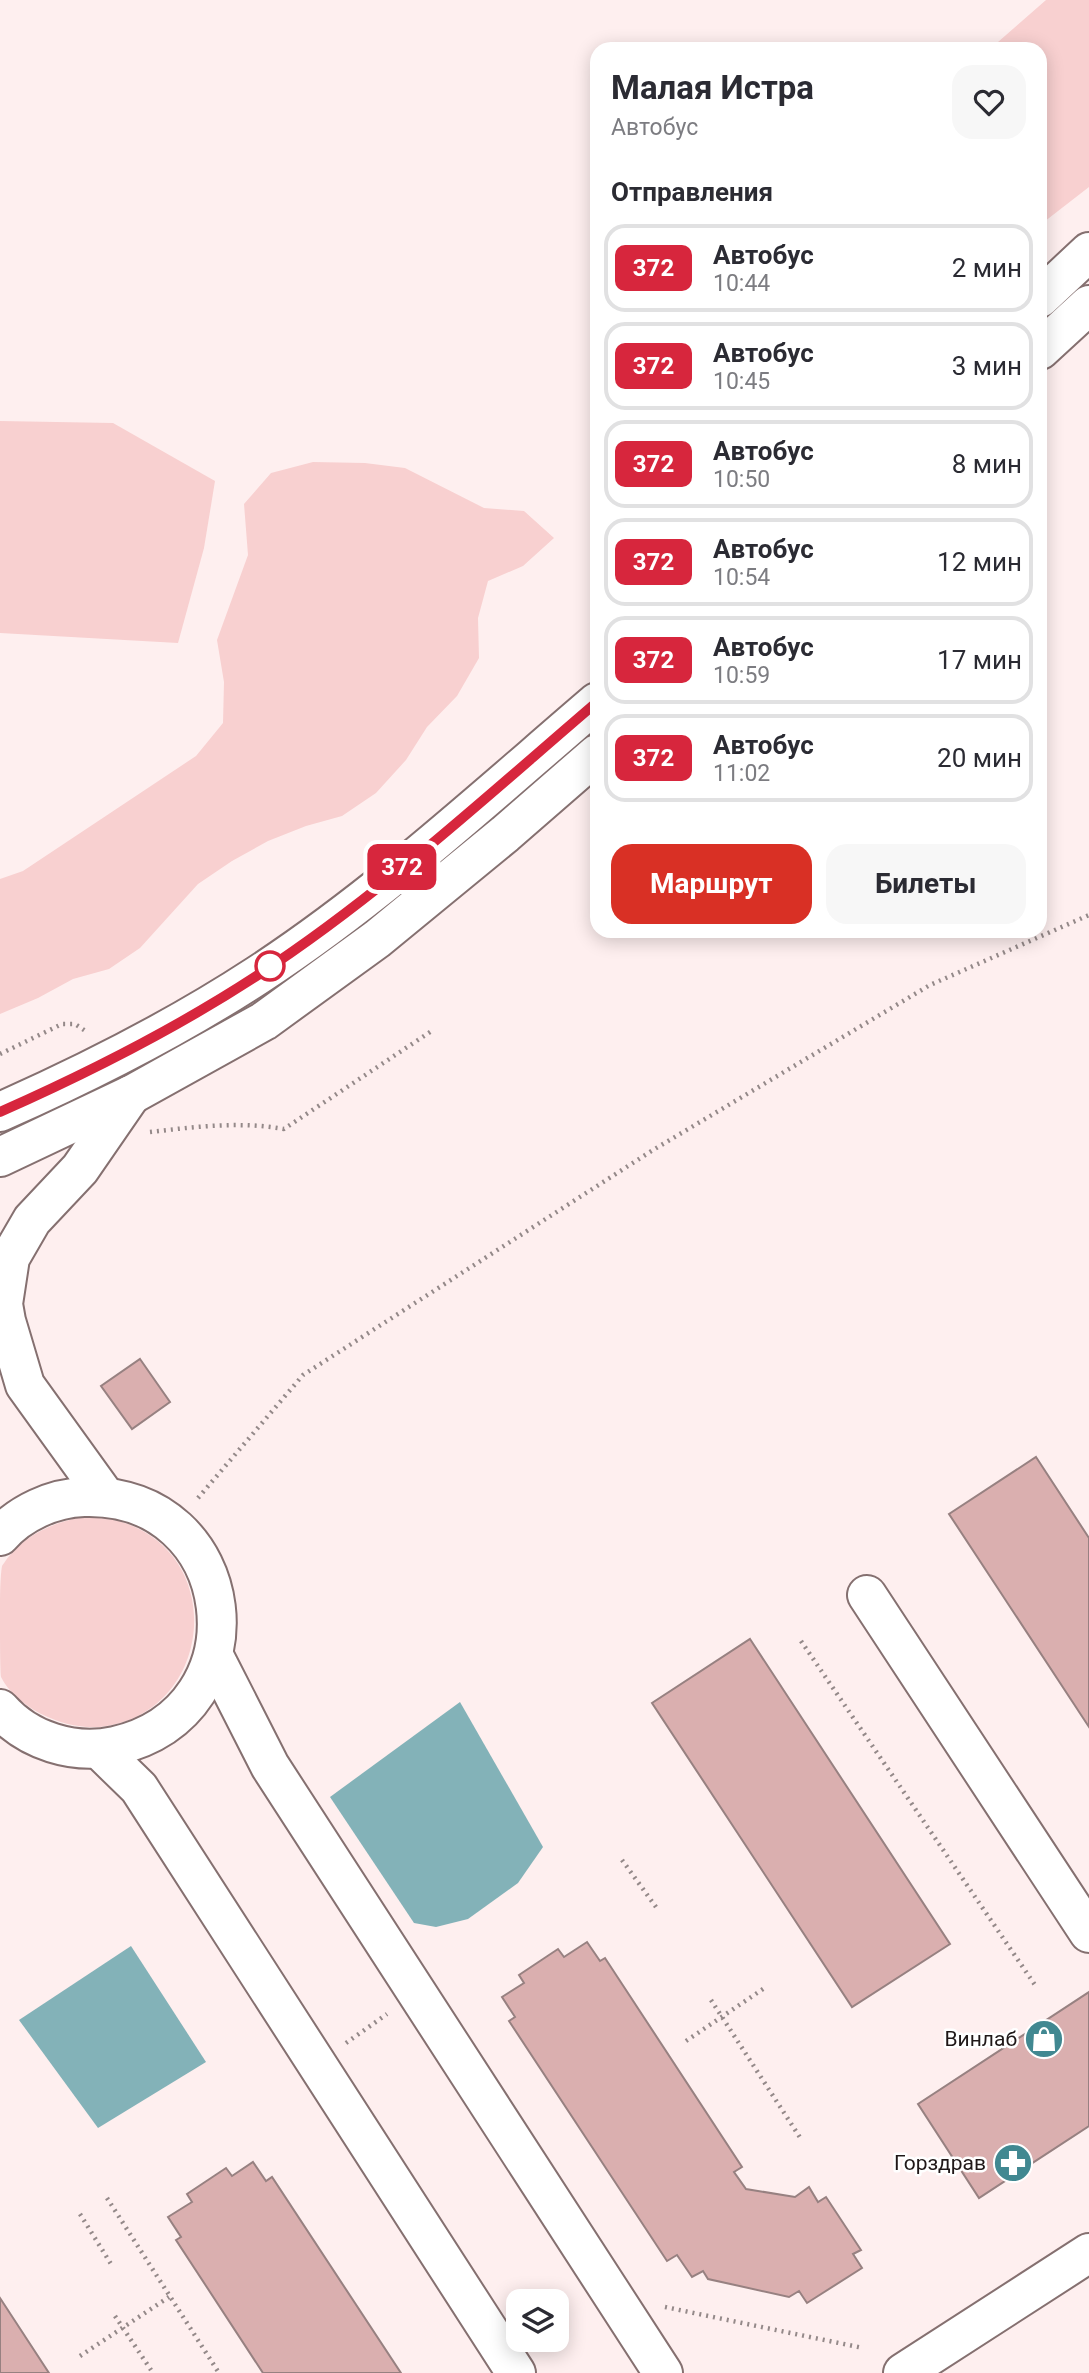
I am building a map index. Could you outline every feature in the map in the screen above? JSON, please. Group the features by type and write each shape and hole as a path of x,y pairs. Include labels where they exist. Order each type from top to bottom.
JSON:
{"street":[{"path":"1047,292 1089,253"},
{"path":"1047,344 1089,305"},
{"path":"0,1112 112,1058 258,975 352,908 478,805 590,708"},
{"path":"0,1157 131,1095 264,1021 377,939 590,760"},
{"path":"104,1496 25,1385 2,1302 10,1258 32,1220 80,1169 131,1095"},
{"path":"0,1536 8,1527 37,1508 70,1497 104,1496 136,1504 164,1518 184,1535 200,1556 211,1579 218,1605 214,1656 198,1692 171,1721 137,1741 99,1749 66,1747 35,1736 8,1718 0,1709"},
{"path":"867,1595 1089,1933"},
{"path":"214,1656 270,1766 419,1992 663,2373"},
{"path":"99,1749 139,1788 516,2373"},
{"path":"904,2373 1089,2253"}],"path":[{"path":"1047,933 1089,915"},
{"path":"164,1518 202,1496 303,1376 653,1150 930,985 1037,938"},
{"path":"0,1054 62,1024 75,1024 90,1034"},
{"path":"148,1132 258,1124 284,1129 433,1030"},
{"path":"801,1641 1035,1985"},
{"path":"622,1860 656,1907"},
{"path":"686,2041 766,1987"},
{"path":"317,2064 419,1992"},
{"path":"711,2000 801,2139"},
{"path":"107,2197 216,2372"},
{"path":"80,2214 111,2264"},
{"path":"80,2356 169,2297"},
{"path":"656,2305 863,2348"},
{"path":"115,2316 153,2373"}],"shaded area":[{"path":"1046,0 1089,0 1089,187 1047,220 1047,42 998,42"},
{"path":"0,421 113,423 215,481 204,548 178,643 0,633"},
{"path":"313,462 365,463 405,468 484,508 524,511 554,538 523,566 488,581 478,618 479,658 457,696 427,727 406,760 376,793 342,816 268,841 232,861 198,884 140,948 109,969 73,979 0,1014 0,879 23,871 196,756 223,723 224,682 217,640 248,555 244,504 271,473"},
{"path":"81,1517 122,1522 161,1543 182,1571 193,1602 193,1636 184,1668 165,1696 137,1717 100,1727 72,1725 30,1708 18,1699 1,1677 2,1566 17,1547 36,1533"}],"water":[{"path":"460,1702 543,1847 518,1883 468,1919 436,1927 414,1923 330,1797"},
{"path":"131,1946 206,2062 98,2128 19,2020"}],"building":[{"path":"140,1359 170,1402 132,1429 101,1386"},
{"path":"1036,1457 1089,1538 1089,1727 949,1514"},
{"path":"750,1639 950,1944 852,2007 652,1703"},
{"path":"587,1942 600,1961 605,1958 742,2167 734,2172 746,2189 795,2197 809,2187 818,2202 826,2197 861,2250 853,2254 862,2268 807,2303 799,2291 789,2297 708,2279 703,2271 692,2277 677,2255 667,2261 509,2021 515,2017 502,1997 524,1983 519,1975 558,1949 564,1957"},
{"path":"1089,1992 1089,2126 979,2198 918,2104"},
{"path":"253,2162 266,2181 272,2177 401,2373 263,2373 176,2240 181,2237 168,2217 192,2202 187,2194 226,2168 232,2176"},
{"path":"0,2298 49,2373 0,2373"}],"bus line":[{"name":"372","path":"0,1112 112,1058 258,975 352,908 478,805 590,708"}],"place":[{"name":"Винлаб","path":"1044,2039"},
{"name":"Горздрав","path":"1013,2163"}]}
